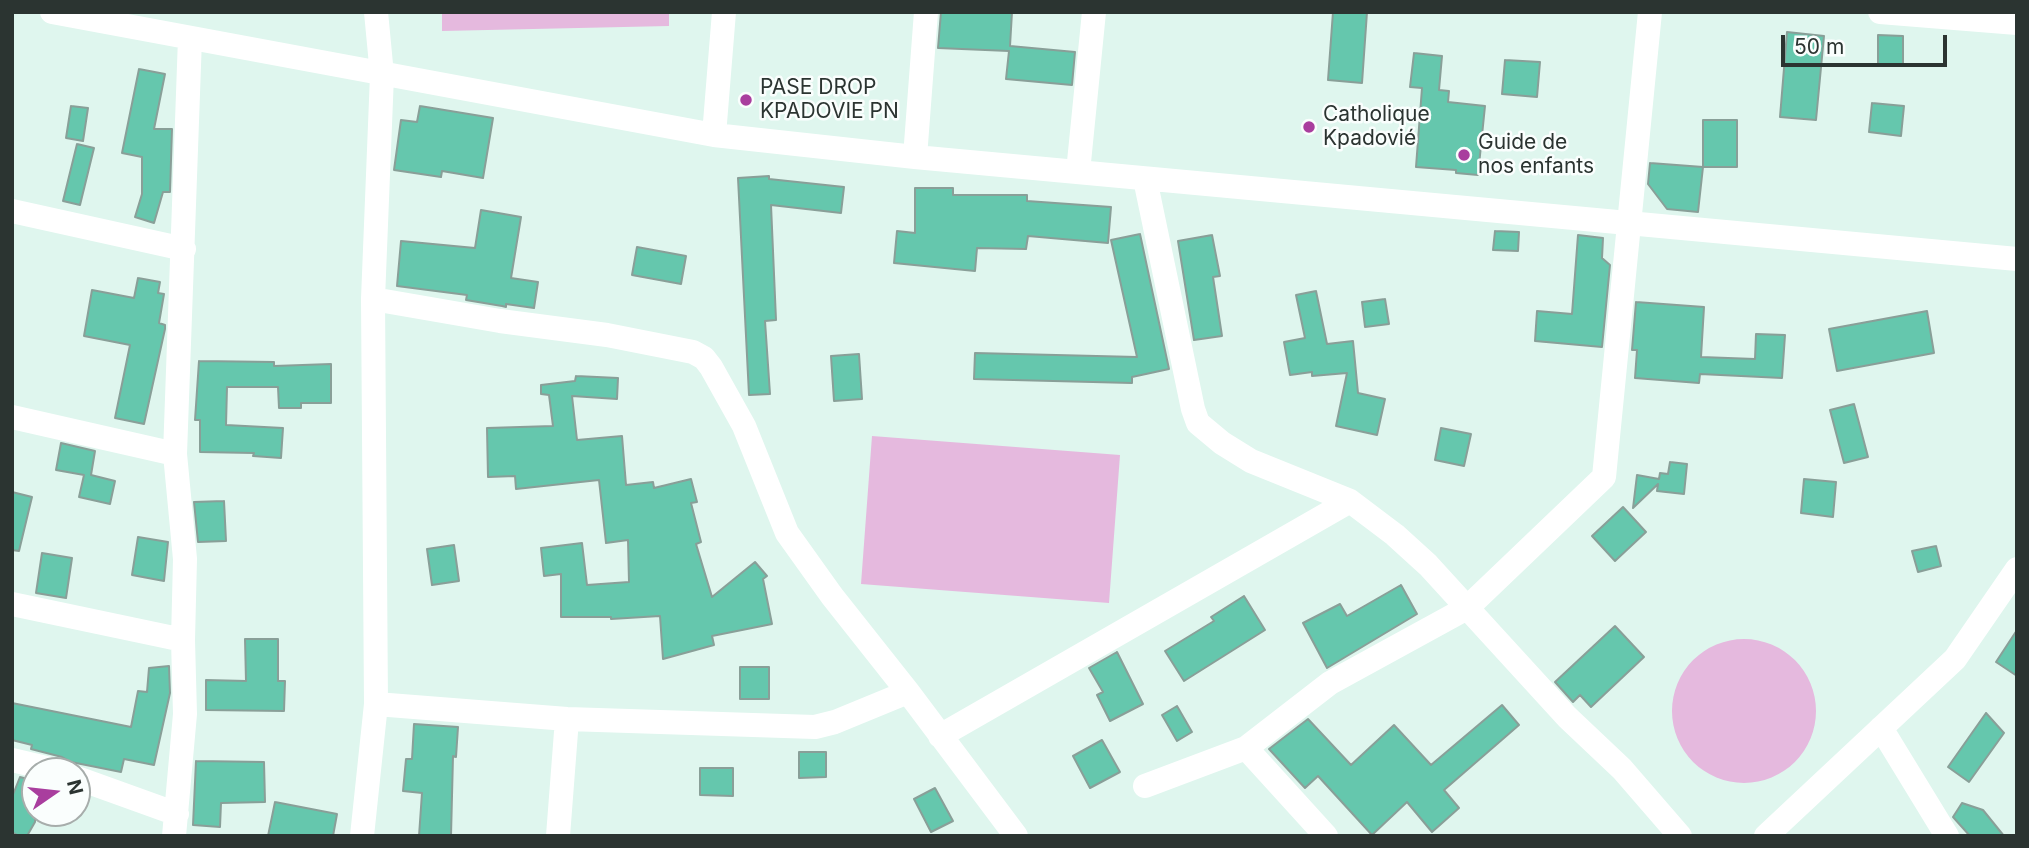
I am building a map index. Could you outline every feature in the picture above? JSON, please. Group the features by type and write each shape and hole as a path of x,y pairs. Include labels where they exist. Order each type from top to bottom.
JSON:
{"street":[{"path":"52,12 714,135 915,157 2017,259"},
{"path":"362,836 376,704 373,299 382,75 376,12"},
{"path":"714,135 724,12"},
{"path":"915,157 926,12"},
{"path":"1078,172 1094,12"},
{"path":"1145,786 1246,748 1330,683 1467,607 1604,477 1650,12"},
{"path":"1880,12 2017,23"},
{"path":"91,785 176,825 185,714 185,559 175,454 190,38"},
{"path":"1145,178 1198,423 1222,443 1251,461 1350,501 1395,535 1428,565 1567,717 1622,769 1680,836"},
{"path":"12,211 184,249"},
{"path":"373,299 500,321 607,335 693,352 704,358 744,426 787,533 1016,836"},
{"path":"12,417 175,454"},
{"path":"940,736 1350,501"},
{"path":"1766,836 1955,659 2017,569"},
{"path":"12,604 183,640"},
{"path":"376,704 567,719 815,727 835,722 908,692"},
{"path":"558,836 567,719"},
{"path":"1881,728 1947,836"},
{"path":"1246,748 1326,836"}],"shaded area":[{"path":"442,12 669,12 669,26 442,31"},
{"path":"872,436 1120,455 1109,603 861,584"},
{"path":"1744,639 1772,644 1795,660 1811,683 1816,711 1811,739 1795,762 1772,778 1744,783 1716,778 1693,762 1677,739 1672,711 1677,683 1693,660 1716,644"}],"building":[{"path":"941,12 1012,12 1010,46 1075,52 1072,85 1006,79 1009,51 938,48"},
{"path":"1333,12 1367,12 1362,83 1328,80"},
{"path":"1787,32 1824,36 1816,120 1780,117"},
{"path":"1878,35 1903,36 1903,64 1878,64"},
{"path":"1414,53 1442,56 1439,90 1449,91 1448,102 1485,106 1478,175 1456,173 1456,170 1416,167 1422,88 1410,87"},
{"path":"1505,60 1540,62 1537,97 1502,94"},
{"path":"139,69 165,74 154,129 172,129 170,192 163,192 154,223 135,217 142,194 142,157 122,153"},
{"path":"1872,103 1904,106 1901,136 1869,132"},
{"path":"71,106 88,108 83,141 66,138"},
{"path":"420,106 493,118 483,178 442,171 441,177 394,170 401,120 417,122"},
{"path":"1703,120 1737,120 1737,167 1703,167"},
{"path":"77,144 94,148 80,205 63,201"},
{"path":"1650,163 1703,167 1698,212 1667,209 1648,184"},
{"path":"769,176 769,179 844,187 841,213 771,205 776,320 765,321 770,394 749,395 738,178"},
{"path":"915,188 953,188 953,195 1027,195 1027,201 1111,207 1108,243 1028,236 1026,249 977,248 975,271 894,263 897,231 915,233"},
{"path":"481,210 521,217 511,278 538,282 534,308 506,304 506,307 466,300 467,295 397,286 401,241 475,248"},
{"path":"1495,231 1519,232 1518,251 1493,250"},
{"path":"1140,234 1169,369 1132,377 1132,383 974,379 975,353 1137,357 1111,240"},
{"path":"1212,235 1220,276 1213,277 1222,336 1194,340 1178,241"},
{"path":"1578,235 1603,238 1602,258 1610,265 1602,347 1535,341 1537,311 1572,314"},
{"path":"637,247 686,256 681,284 632,275"},
{"path":"138,278 160,282 158,293 164,294 159,323 165,325 165,329 144,424 115,418 130,345 84,336 92,290 134,298"},
{"path":"1316,291 1327,344 1353,341 1358,393 1385,399 1377,435 1336,426 1347,373 1312,376 1312,372 1290,375 1284,342 1305,338 1296,295"},
{"path":"1385,299 1389,324 1365,327 1362,302"},
{"path":"1636,302 1704,307 1701,357 1755,359 1756,334 1785,335 1782,378 1700,374 1699,383 1635,378 1637,350 1632,350"},
{"path":"1927,311 1934,353 1837,371 1829,329"},
{"path":"859,354 862,399 834,401 831,356"},
{"path":"199,361 274,362 274,366 331,364 331,403 301,403 301,408 279,408 278,387 227,387 226,425 283,428 281,458 253,456 254,453 200,452 200,420 195,420"},
{"path":"576,376 618,378 617,399 572,396 577,440 622,436 626,485 653,482 654,488 691,479 697,502 691,503 701,542 696,544 712,597 755,562 767,576 763,579 772,624 712,636 714,645 663,659 660,616 611,619 561,617 561,574 544,576 541,548 582,543 587,585 629,582 628,540 606,543 599,480 516,489 515,476 488,477 487,428 553,426 549,395 541,394 541,385 575,381"},
{"path":"1854,404 1868,457 1844,463 1830,410"},
{"path":"1441,428 1471,434 1464,466 1435,460"},
{"path":"61,443 95,451 91,475 115,481 110,504 79,497 84,475 56,470"},
{"path":"1670,462 1687,464 1684,494 1657,491 1658,484 1633,508 1637,475 1659,479 1660,473 1668,474"},
{"path":"1804,479 1836,482 1833,517 1801,513"},
{"path":"12,492 32,497 19,551 12,550"},
{"path":"224,501 226,541 198,542 194,502"},
{"path":"1623,507 1646,532 1615,561 1592,536"},
{"path":"138,537 168,542 164,581 132,575"},
{"path":"454,545 459,581 432,585 427,549"},
{"path":"1936,546 1941,566 1918,572 1912,551"},
{"path":"42,553 72,558 66,598 36,593"},
{"path":"1401,585 1417,614 1327,668 1303,623 1340,604 1347,616"},
{"path":"1244,596 1265,630 1184,681 1165,651 1214,621 1211,617"},
{"path":"1615,626 1644,657 1591,707 1580,695 1573,702 1555,682"},
{"path":"2017,630 2017,676 1996,662"},
{"path":"245,639 278,639 278,681 285,681 284,711 206,710 206,680 246,681"},
{"path":"1117,652 1143,704 1110,721 1097,695 1103,692 1089,668"},
{"path":"169,666 170,693 154,765 124,759 121,772 91,766 91,757 62,757 31,749 32,745 12,740 12,703 131,727 138,691 147,692 149,668"},
{"path":"740,667 769,667 769,699 740,699"},
{"path":"1502,705 1519,725 1444,790 1459,808 1432,832 1407,802 1372,835 1318,776 1305,788 1269,749 1308,719 1351,765 1394,725 1431,765"},
{"path":"1177,706 1192,732 1177,741 1162,715"},
{"path":"1986,713 2004,733 1969,782 1948,767"},
{"path":"414,724 458,727 456,757 453,756 451,836 419,836 422,793 403,791 406,759 412,759"},
{"path":"1102,740 1120,772 1090,788 1073,756"},
{"path":"799,752 826,752 826,777 799,778"},
{"path":"196,761 264,762 265,802 221,803 220,827 193,825"},
{"path":"700,768 733,768 733,796 700,795"},
{"path":"21,777 21,827 32,827 27,836 12,832 12,797"},
{"path":"935,788 953,821 931,832 914,799"},
{"path":"275,802 337,814 333,836 268,836"},
{"path":"1962,803 1983,810 2004,836 1970,836 1953,817"}],"place":[{"name":"PASE DROP KPADOVIE PN","path":"746,100"},
{"name":"Catholique Kpadovié","path":"1309,127"},
{"name":"Guide de nos enfants","path":"1464,155"}]}
